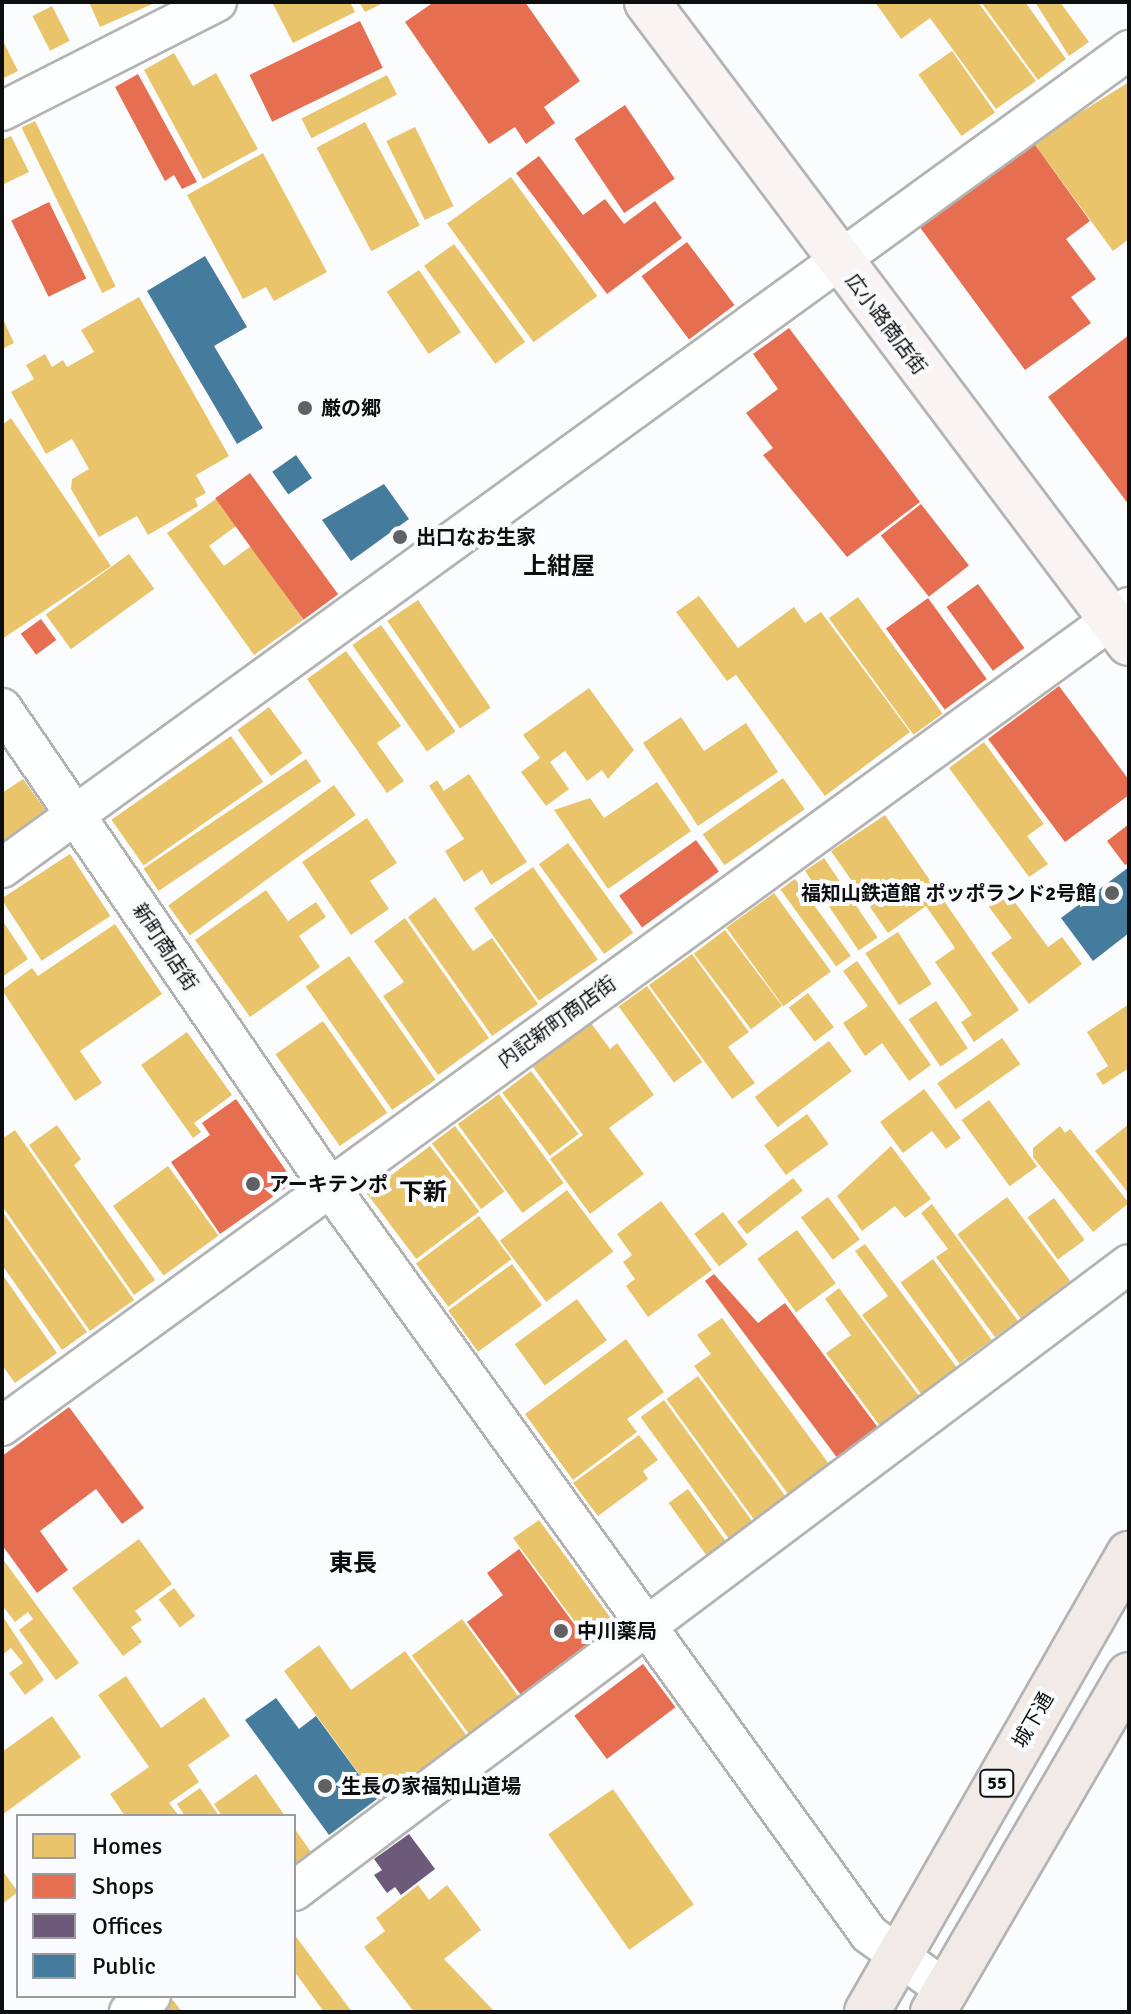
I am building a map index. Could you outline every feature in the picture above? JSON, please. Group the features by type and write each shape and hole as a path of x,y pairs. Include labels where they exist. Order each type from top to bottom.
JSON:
{"main road":[{"name":"城下通","path":"867,2012 1129,1554"},
{"path":"940,2001 1129,1675"}],"street":[{"path":"2,111 217,2"},
{"name":"広小路商店街","path":"647,2 838,262 1124,623"},
{"path":"2,868 1129,50"},
{"name":"内記新町商店街","path":"2,1426 329,1186 1124,623"},
{"name":"新町商店街","path":"2,708 329,1186 647,1632 869,1934 899,1956 940,2001"},
{"path":"296,1890 647,1632 1129,1264"},
{"path":"129,2012 148,1998"}],"building: Homes":[{"path":"89,2 157,2 100,27"},
{"path":"350,2 355,12 293,43 273,4"},
{"path":"359,2 385,2 365,12"},
{"path":"875,2 978,2 1036,81 996,109 930,18 901,39"},
{"path":"981,2 1025,2 1066,59 1038,80"},
{"path":"1035,2 1060,2 1089,42 1069,56"},
{"path":"52,6 70,41 50,51 32,16"},
{"path":"2,39 18,71 2,79"},
{"path":"952,51 995,112 961,136 918,75"},
{"path":"174,53 193,86 216,73 258,149 203,179 144,70"},
{"path":"387,75 397,95 311,138 301,119"},
{"path":"1129,82 1129,239 1113,251 1033,142"},
{"path":"35,121 116,286 102,293 22,128"},
{"path":"365,122 420,225 371,251 316,148"},
{"path":"415,127 454,206 425,220 386,141"},
{"path":"11,136 29,172 2,185 2,140"},
{"path":"263,153 327,272 274,301 266,287 243,299 187,195"},
{"path":"511,177 597,296 533,342 447,223"},
{"path":"454,244 525,342 495,364 424,266"},
{"path":"419,270 461,332 429,354 387,292"},
{"path":"139,297 229,456 196,475 206,493 195,499 198,506 148,535 137,516 99,537 71,489 72,479 89,469 72,439 46,454 11,392 34,379 26,365 45,354 52,367 63,360 67,367 94,352 81,330"},
{"path":"2,317 14,343 2,349"},
{"path":"11,418 111,566 2,639 2,425"},
{"path":"216,499 236,526 209,546 224,566 251,546 303,620 254,655 167,533"},
{"path":"129,554 154,589 71,649 46,615"},
{"path":"699,596 738,648 794,607 805,623 821,612 910,732 825,796 736,675 727,681 676,612"},
{"path":"858,597 943,713 914,735 829,618"},
{"path":"418,600 491,708 460,728 387,621"},
{"path":"381,625 456,731 427,752 352,645"},
{"path":"346,651 401,726 377,743 404,781 387,793 307,679"},
{"path":"589,688 634,750 608,779 602,770 587,781 565,751 550,762 569,789 546,806 521,772 540,758 523,735"},
{"path":"269,707 303,753 271,776 237,730"},
{"path":"681,717 704,751 746,723 778,772 698,826 643,743"},
{"path":"231,736 263,782 144,866 111,820"},
{"path":"984,742 1044,824 1027,836 1048,864 1029,877 949,768"},
{"path":"306,759 321,781 159,891 144,869"},
{"path":"469,774 527,862 491,885 482,870 464,882 445,851 464,839 429,786 437,780 444,791"},
{"path":"783,778 805,809 725,865 703,834"},
{"path":"23,779 46,811 2,841 2,793"},
{"path":"657,782 691,831 608,889 554,810 590,798 604,818"},
{"path":"334,785 356,815 190,935 168,905"},
{"path":"885,815 1019,1010 974,1042 961,1022 972,1015 935,962 955,948 926,906 888,933 831,851"},
{"path":"367,818 397,863 370,881 389,909 351,935 302,862"},
{"path":"568,843 633,933 604,954 539,864"},
{"path":"70,854 110,916 42,961 2,898"},
{"path":"824,858 878,938 859,950 805,871"},
{"path":"533,867 598,960 539,1001 474,908"},
{"path":"795,879 851,956 836,966 780,890"},
{"path":"266,890 288,921 316,902 326,917 299,936 320,967 250,1017 195,940"},
{"path":"774,893 831,971 783,1006 726,928"},
{"path":"1008,893 1048,947 1062,937 1082,964 1029,1004 991,953 1012,938 989,907"},
{"path":"435,897 473,951 492,938 538,1004 492,1036 408,917"},
{"path":"405,918 489,1038 438,1075 383,996 404,982 374,941"},
{"path":"2,920 28,959 2,977"},
{"path":"115,924 162,994 80,1051 102,1083 75,1101 2,990 32,968 38,976"},
{"path":"725,930 782,1006 751,1029 694,953"},
{"path":"898,932 932,984 899,1005 865,953"},
{"path":"692,954 749,1032 728,1047 755,1083 732,1099 649,985"},
{"path":"349,956 436,1080 392,1110 306,986"},
{"path":"857,961 931,1065 909,1081 882,1043 865,1056 843,1023 868,1006 843,971"},
{"path":"647,986 702,1062 674,1083 619,1007"},
{"path":"808,993 834,1027 815,1042 789,1007"},
{"path":"936,1001 968,1048 941,1067 909,1019"},
{"path":"1129,1004 1129,1068 1103,1085 1096,1074 1108,1066 1087,1032"},
{"path":"323,1021 387,1113 340,1146 275,1054"},
{"path":"591,1023 610,1049 617,1043 654,1095 609,1128 644,1174 590,1214 550,1159 583,1135 533,1067"},
{"path":"187,1032 232,1095 194,1123 201,1132 193,1138 141,1065"},
{"path":"1002,1038 1020,1064 956,1110 937,1083"},
{"path":"829,1041 852,1071 778,1127 755,1097"},
{"path":"531,1071 579,1134 550,1156 502,1093"},
{"path":"924,1089 961,1138 946,1149 932,1131 903,1153 880,1122"},
{"path":"499,1094 564,1183 522,1213 458,1124"},
{"path":"989,1100 1037,1166 1010,1186 961,1120"},
{"path":"807,1114 829,1144 786,1175 764,1145"},
{"path":"1129,1124 1129,1194 1095,1151"},
{"path":"57,1125 81,1159 74,1165 155,1280 134,1295 29,1145"},
{"path":"455,1126 504,1191 481,1209 432,1143"},
{"path":"1060,1126 1065,1133 1070,1129 1129,1203 1093,1232 1033,1157 1033,1148"},
{"path":"15,1130 134,1300 90,1331 2,1206 2,1139"},
{"path":"430,1146 479,1211 416,1259 367,1194"},
{"path":"891,1146 931,1199 905,1218 895,1206 862,1231 837,1196"},
{"path":"168,1166 219,1236 164,1276 113,1206"},
{"path":"793,1178 803,1191 747,1234 737,1222"},
{"path":"567,1190 613,1251 546,1302 500,1241"},
{"path":"828,1197 860,1239 833,1260 801,1217"},
{"path":"1007,1197 1073,1284 1023,1321 957,1234"},
{"path":"1054,1198 1085,1240 1058,1259 1027,1217"},
{"path":"661,1201 712,1270 648,1317 626,1286 635,1279 623,1262 632,1255 617,1234"},
{"path":"932,1204 1018,1321 995,1337 936,1257 948,1249 921,1213"},
{"path":"2,1211 87,1332 62,1350 2,1265"},
{"path":"723,1212 748,1245 719,1266 694,1234"},
{"path":"479,1216 511,1259 448,1307 416,1264"},
{"path":"797,1230 836,1283 796,1312 757,1259"},
{"path":"865,1244 958,1369 922,1395 862,1315 888,1296 855,1251"},
{"path":"933,1259 992,1340 959,1363 901,1283"},
{"path":"512,1264 542,1305 478,1352 448,1310"},
{"path":"2,1274 57,1353 15,1383 2,1365"},
{"path":"839,1288 919,1396 880,1426 826,1353 851,1335 825,1299"},
{"path":"577,1299 607,1340 545,1386 515,1344"},
{"path":"722,1318 829,1464 788,1494 694,1366 711,1354 697,1335"},
{"path":"626,1339 664,1392 627,1419 637,1432 573,1480 525,1414"},
{"path":"698,1376 786,1497 754,1519 666,1399"},
{"path":"664,1400 752,1521 729,1538 641,1417"},
{"path":"639,1435 658,1460 643,1471 648,1479 598,1516 573,1483"},
{"path":"688,1489 727,1542 707,1557 669,1503"},
{"path":"539,1520 610,1617 606,1634 592,1645 513,1538"},
{"path":"139,1539 172,1584 135,1611 142,1620 131,1627 142,1642 123,1656 72,1588"},
{"path":"2,1558 79,1663 56,1680 19,1630 33,1619 28,1612 15,1622 2,1605"},
{"path":"174,1588 195,1616 180,1627 159,1599"},
{"path":"2,1615 44,1680 25,1695 9,1673 23,1663 11,1648 2,1655"},
{"path":"462,1619 520,1699 470,1736 412,1655"},
{"path":"319,1645 351,1690 405,1651 467,1736 379,1801 284,1671"},
{"path":"126,1676 161,1728 204,1697 230,1736 188,1765 199,1782 169,1803 177,1814 124,1814 110,1794 149,1767 98,1695"},
{"path":"52,1716 81,1757 2,1815 2,1752"},
{"path":"256,1774 284,1814 221,1814 214,1804"},
{"path":"200,1788 218,1814 184,1814 177,1804"},
{"path":"613,1789 694,1905 629,1950 548,1834"},
{"path":"296,1831 311,1852 296,1863"},
{"path":"2,1870 16,1894 2,1904"},
{"path":"418,1885 429,1900 447,1885 481,1930 444,1959 495,2012 414,2012 364,1947 385,1931 376,1918"},
{"path":"296,1937 352,2012 324,2012 296,1974"},
{"path":"173,2000 182,2012 157,2012"}],"building: Shops":[{"path":"434,2 525,2 580,81 544,107 555,123 526,144 515,127 489,144 405,22"},
{"path":"360,21 383,68 272,122 249,75"},
{"path":"138,74 197,182 182,189 174,175 165,181 115,87"},
{"path":"625,105 675,179 624,213 574,139"},
{"path":"1033,142 1090,221 1066,239 1096,279 1071,297 1091,323 1025,370 919,226"},
{"path":"539,156 583,215 605,199 624,224 655,201 682,238 607,294 516,173"},
{"path":"49,202 86,278 49,297 11,220"},
{"path":"687,242 735,305 689,339 641,276"},
{"path":"789,328 920,502 847,557 763,455 773,448 746,413 778,389 753,354"},
{"path":"1129,335 1129,505 1048,397"},
{"path":"250,473 338,594 303,620 215,498"},
{"path":"921,504 969,565 929,597 881,535"},
{"path":"978,584 1024,648 993,671 946,607"},
{"path":"928,598 987,679 945,709 886,629"},
{"path":"41,619 56,640 36,655 21,634"},
{"path":"1059,686 1129,780 1129,795 1065,842 988,739"},
{"path":"1129,824 1129,863 1125,865 1107,841"},
{"path":"696,840 719,872 642,927 619,896"},
{"path":"236,1099 294,1182 220,1234 171,1162 210,1135 202,1123"},
{"path":"714,1274 758,1323 785,1303 879,1429 838,1459 705,1281"},
{"path":"69,1407 144,1508 122,1524 96,1489 40,1531 68,1570 37,1593 2,1545 2,1456"},
{"path":"519,1549 591,1647 523,1698 467,1622 503,1595 487,1573"},
{"path":"643,1664 675,1707 607,1759 574,1716"}],"building: Offices":[{"path":"409,1834 435,1869 401,1895 395,1887 387,1893 374,1875 382,1870 374,1859"}],"building: Public":[{"path":"205,256 247,327 214,346 263,428 237,444 147,291"},
{"path":"296,455 312,478 288,495 272,472"},
{"path":"384,484 409,519 351,561 322,520"},
{"name":"福知山鉄道館 ポッポランド2号館","path":"1129,867 1129,933 1093,961 1061,918"},
{"path":"276,1698 299,1729 316,1716 377,1799 329,1835 245,1720"}],"place":[{"name":"厳の郷","path":"305,408"},
{"name":"出口なお生家","path":"400,537"},
{"name":"福知山鉄道館 ポッポランド2号館","path":"1112,893"},
{"name":"アーキテンポ","path":"253,1184"},
{"name":"中川薬局","path":"561,1631"},
{"name":"生長の家福知山道場","path":"325,1786"}],"district":[{"name":"上紺屋","path":"559,567"},
{"name":"下新","path":"423,1193"},
{"name":"東長","path":"353,1564"}]}
